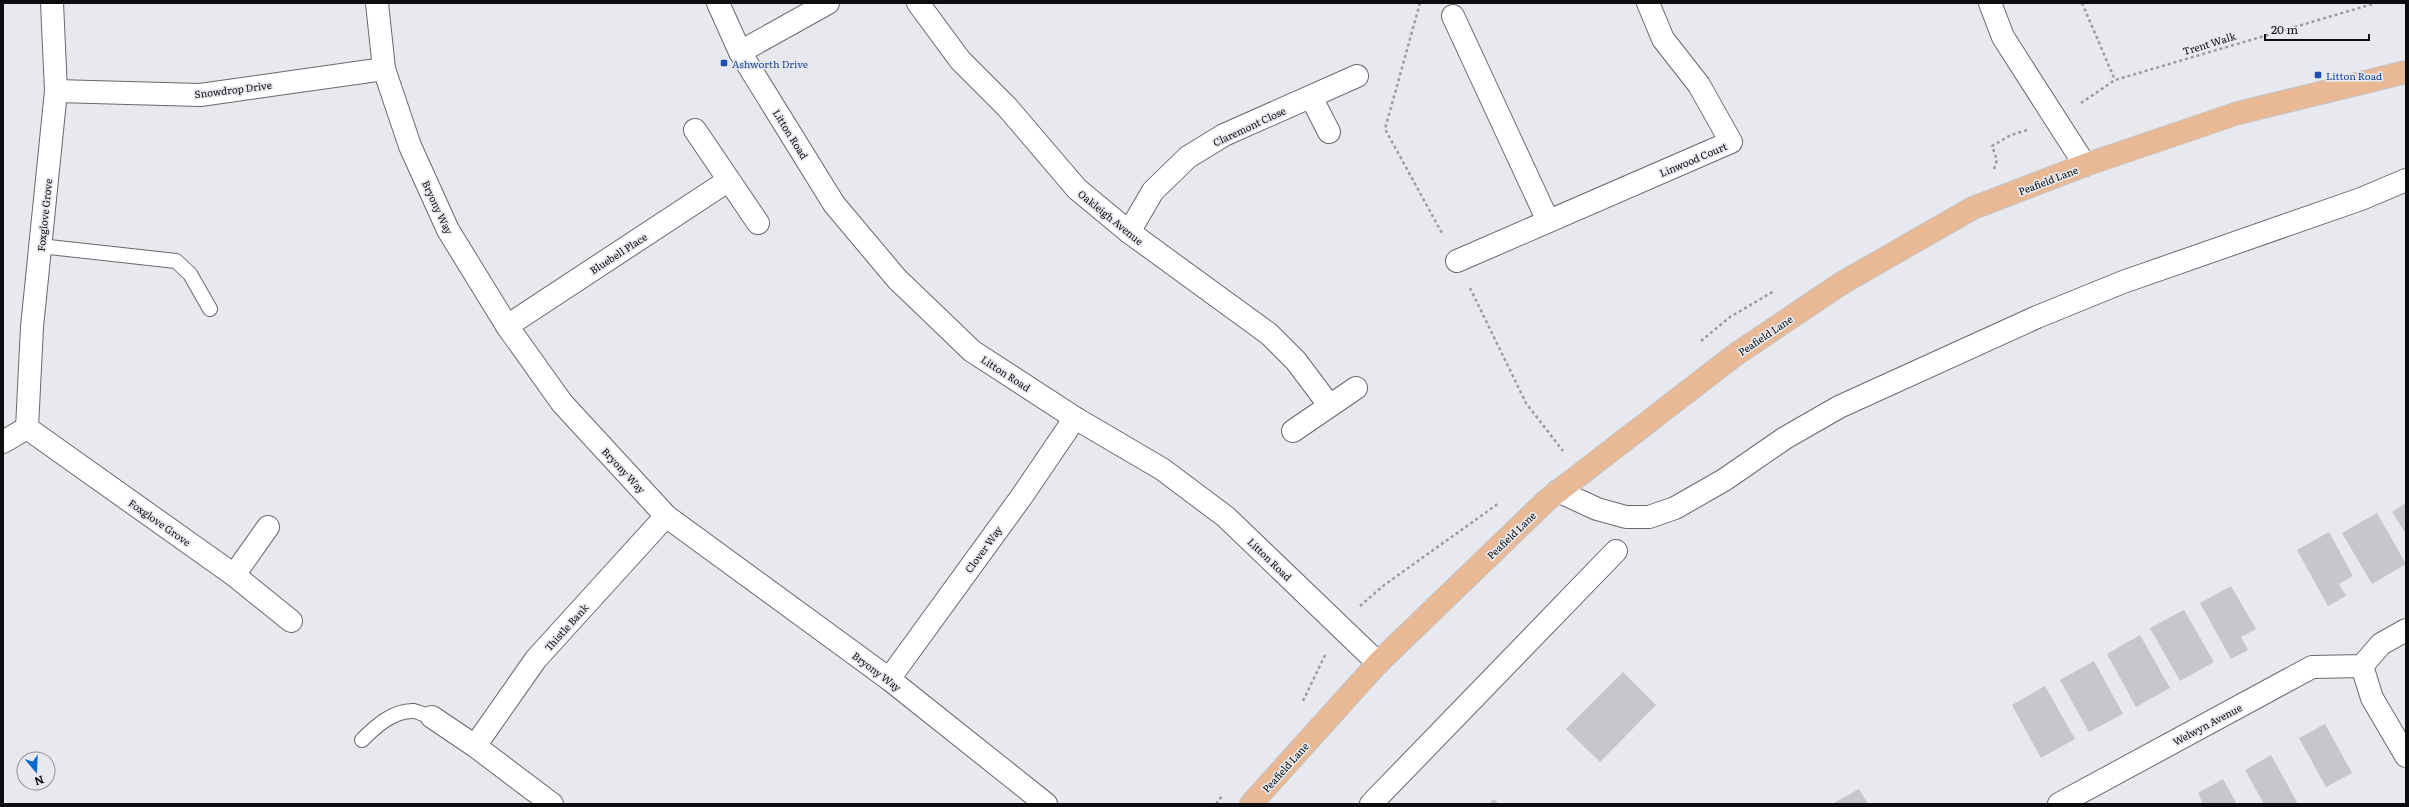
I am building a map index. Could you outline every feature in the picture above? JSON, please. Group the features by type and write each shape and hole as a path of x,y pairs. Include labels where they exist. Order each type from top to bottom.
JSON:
{"main road":[{"name":"Peafield Lane","path":"1251,804 1378,663 1558,491 1734,355 1842,283 1974,208 2085,165 2238,113 2406,72"}],"street":[{"name":"Foxglove Grove","path":"52,3 56,91 32,327 27,428 234,575 291,621"},
{"name":"Bryony Way","path":"377,3 384,69 410,146 448,230 507,326 562,403 666,516 889,679 1046,804"},
{"name":"Litton Road","path":"718,3 740,52 834,204 897,279 972,351 1075,418 1162,470 1226,517 1378,663"},
{"path":"740,52 828,3"},
{"name":"Oakleigh Avenue","path":"918,3 960,60 1007,107 1077,190 1130,232 1269,334 1296,361 1329,405"},
{"name":"Linwood Court","path":"1457,261 1731,142 1699,85 1664,39 1648,3"},
{"path":"1990,3 2003,37 2085,165"},
{"path":"1453,16 1548,221"},
{"name":"Snowdrop Drive","path":"56,91 200,95 384,69"},
{"name":"Claremont Close","path":"1130,232 1153,191 1188,157 1224,135 1357,76"},
{"path":"1311,97 1329,132"},
{"path":"695,130 758,223"},
{"name":"Bluebell Place","path":"507,326 729,180"},
{"path":"1558,491 1597,509 1626,517 1649,517 1675,508 1724,480 1784,438 1839,407 2022,324 2123,282 2361,199 2406,180"},
{"path":"1293,431 1356,388"},
{"name":"Clover Way","path":"889,679 1022,496 1075,418"},
{"path":"3,442 27,428"},
{"name":"Thistle Bank","path":"475,746 536,660 666,516"},
{"path":"234,575 268,527"},
{"path":"1371,804 1616,551"},
{"path":"2406,630 2381,644 2362,666 2372,698 2406,756"},
{"name":"Welwyn Avenue","path":"2059,804 2312,667 2362,666"},
{"path":"432,717 475,746 552,804"}],"lane":[{"path":"40,246 176,261 190,274 210,309"},
{"path":"362,740 380,723 399,715 414,711 432,717"}],"path":[{"path":"2082,3 2115,80"},
{"name":"Trent Walk","path":"2057,120 2115,80 2360,5 2376,3"}],"building":[{"path":"2406,503 2406,534 2392,512"},
{"path":"2377,513 2406,564 2372,584 2342,533"},
{"path":"2329,532 2353,576 2339,584 2346,596 2328,606 2297,550"},
{"path":"2231,586 2256,629 2241,637 2248,650 2231,659 2200,603"},
{"path":"2184,610 2214,662 2180,681 2150,628"},
{"path":"2140,635 2170,688 2136,707 2107,654"},
{"path":"2094,661 2123,714 2089,732 2060,680"},
{"path":"1623,672 1656,705 1600,762 1566,729"},
{"path":"2045,686 2075,739 2041,758 2012,705"},
{"path":"2325,724 2352,773 2326,787 2299,738"},
{"path":"2271,755 2298,804 2264,804 2245,770"},
{"path":"2223,779 2237,804 2203,804 2198,793"},
{"path":"1859,789 1868,804 1832,804"},
{"path":"1494,799 1499,804 1489,804"}],"place":[{"name":"Ashworth Drive","path":"724,63"},
{"name":"Litton Road","path":"2318,75"}]}
